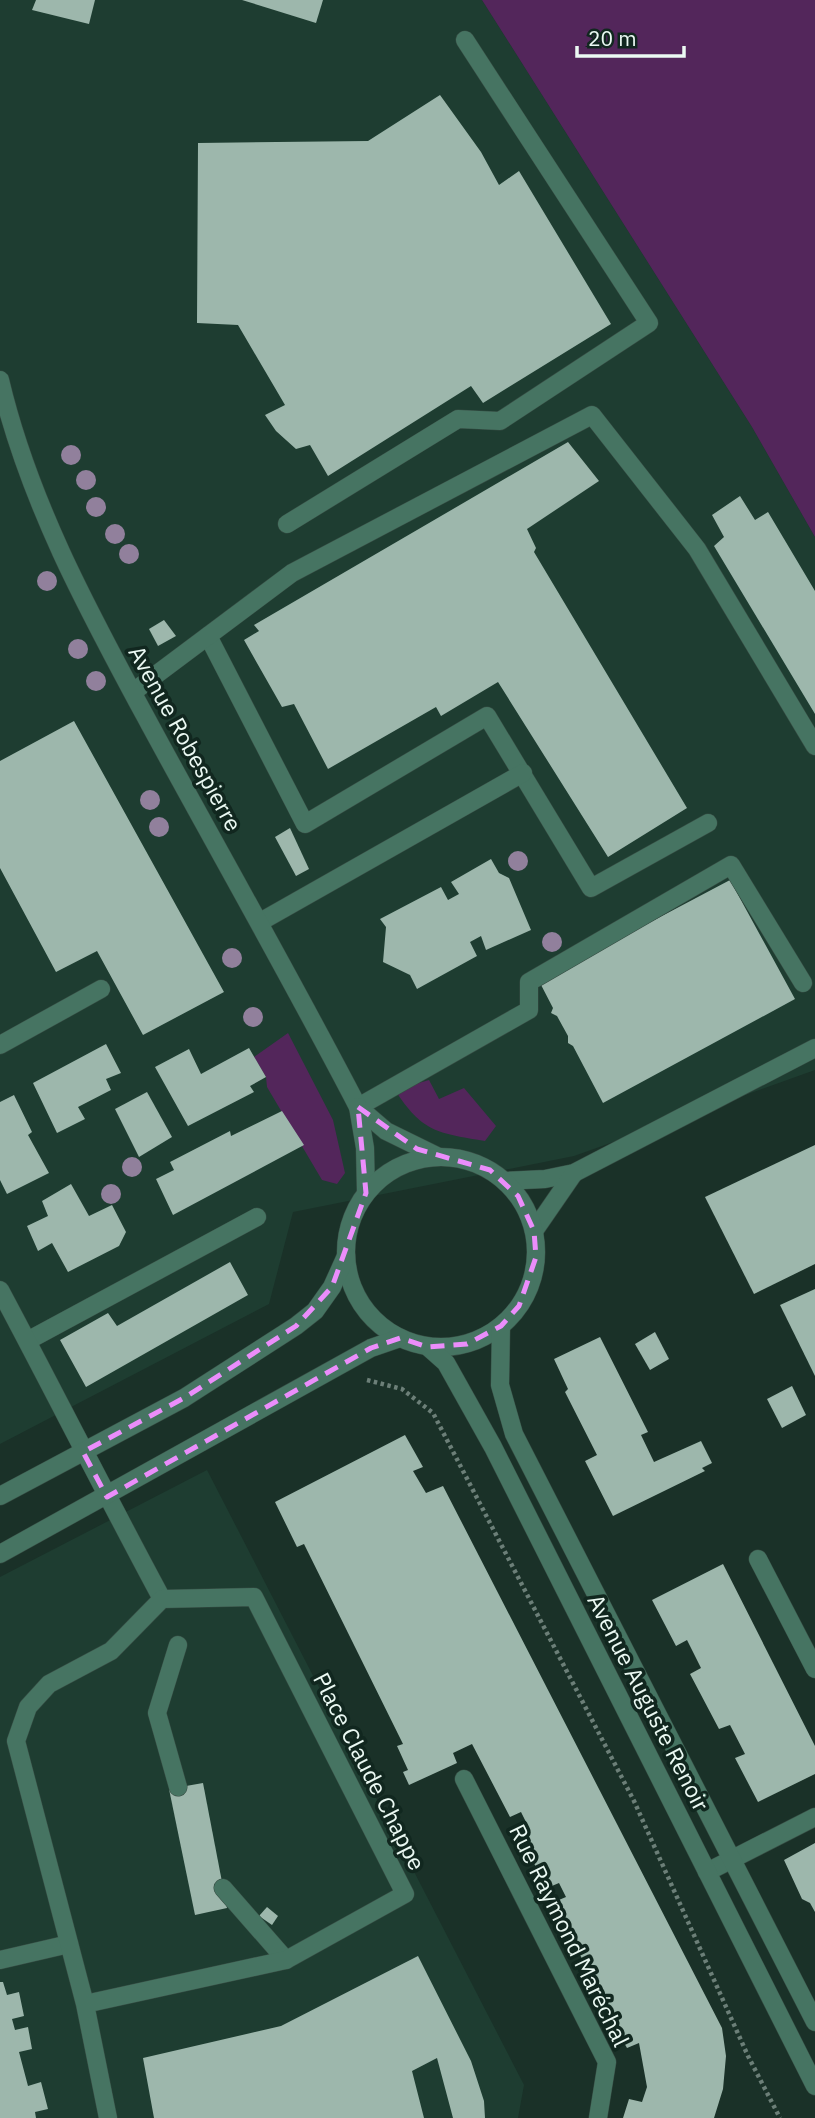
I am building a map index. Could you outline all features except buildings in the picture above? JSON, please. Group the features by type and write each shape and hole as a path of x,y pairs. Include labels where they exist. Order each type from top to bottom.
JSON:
{"street":[{"path":"287,524 458,419 500,421 649,323 465,40"},
{"name":"Avenue Robespierre","path":"0,380 30,482 58,547 133,692 358,1107 365,1148 366,1193"},
{"path":"133,692 292,573 592,415 697,549 815,746"},
{"path":"208,636 304,824 487,716 591,888 708,823"},
{"path":"260,922 523,773"},
{"path":"358,1107 529,1010 529,982 731,865 803,983"},
{"path":"0,1045 101,989"},
{"path":"505,1181 545,1179 574,1173 815,1048"},
{"name":"Avenue Robespierre","path":"358,1107 387,1131 437,1156"},
{"path":"437,1156 473,1162 505,1181 528,1212 534,1231 536,1257 531,1283 519,1306 501,1326 467,1344 428,1347 400,1338 378,1324 362,1305 350,1282 346,1256 347,1234 354,1213 366,1193 397,1167 437,1156"},
{"path":"534,1231 574,1173"},
{"path":"29,1340 257,1217"},
{"path":"0,1496 184,1398 296,1326 314,1311 332,1287 346,1256"},
{"path":"0,1290 29,1340 83,1452 162,1599 111,1651 49,1685 28,1707 16,1741 85,2004 108,2118"},
{"name":"Avenue Auguste Renoir","path":"501,1326 498,1368 503,1405 514,1434 815,2022"},
{"path":"0,1555 371,1348 400,1338"},
{"name":"Avenue Auguste Renoir","path":"428,1347 446,1363 493,1447 815,2086"},
{"path":"758,1559 815,1669"},
{"name":"Place Claude Chappe","path":"85,2004 286,1960 405,1894 254,1597 162,1599"},
{"path":"178,1645 157,1713 178,1787"},
{"name":"Rue Raymond Maréchal","path":"464,1779 607,2062 597,2118"},
{"path":"707,1872 815,1817"},
{"path":"223,1888 286,1960"},
{"path":"0,1960 69,1944"}],"path":[{"path":"329,1371 402,1389 433,1413 634,1801 748,2056 780,2118"}],"highlighted area":[{"path":"358,1107 417,1149 490,1170 518,1196 534,1231 536,1257 519,1306 501,1326 467,1344 428,1347 400,1338 371,1348 107,1497 83,1452 184,1398 296,1326 332,1287 366,1193"}],"shaded area":[{"path":"0,0 482,0 752,427 815,537 815,1070 574,1156 293,1212 269,1304 0,1444"},
{"path":"482,0 815,0 815,537 752,427"},
{"path":"288,1033 333,1120 345,1173 337,1184 322,1180 267,1087 266,1077 254,1057"},
{"path":"429,1080 439,1099 464,1088 496,1126 485,1141 454,1136 432,1128 414,1115 395,1090"},
{"path":"207,1470 524,2085 518,2118 0,2118 0,1577"}]}
